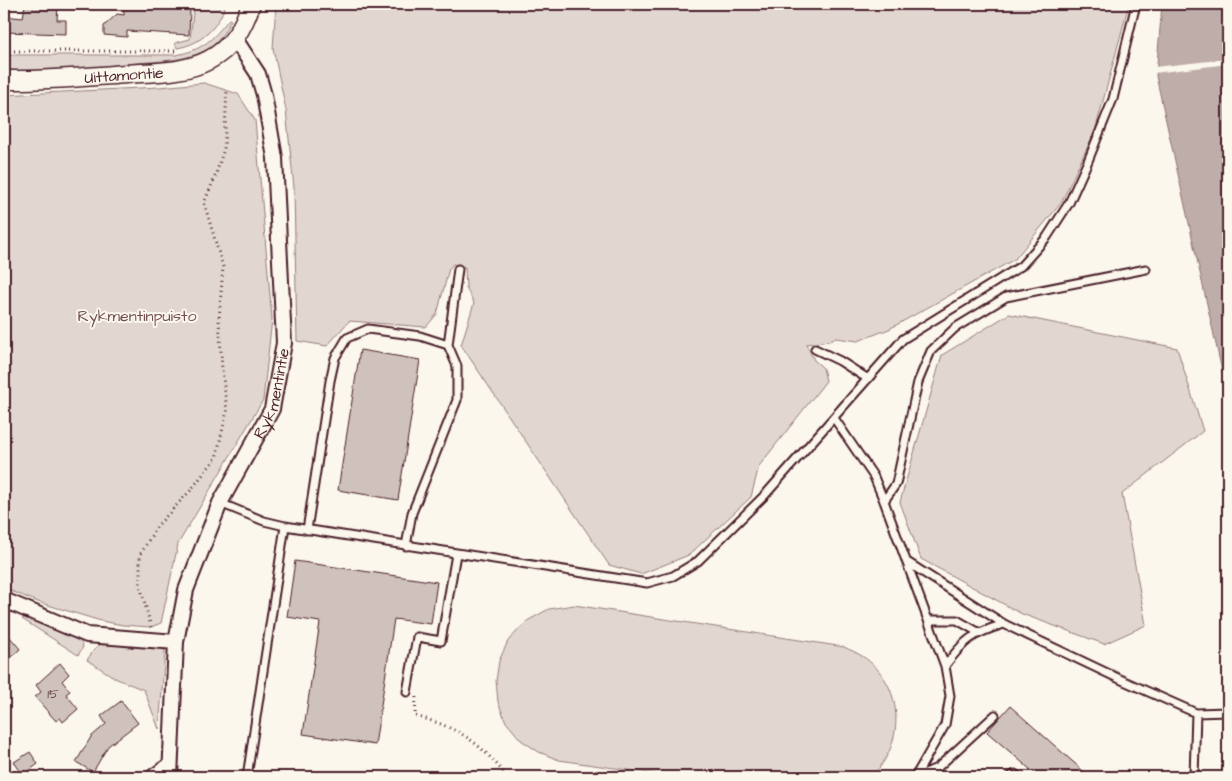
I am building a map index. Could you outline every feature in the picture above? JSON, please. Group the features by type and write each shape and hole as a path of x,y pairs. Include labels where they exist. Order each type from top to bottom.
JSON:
{"street":[{"path":"235,39 243,26 251,4"},
{"name":"Uittamontie","path":"4,80 97,76 184,68 208,61 221,53 235,39"},
{"name":"Rykmentintie","path":"170,771 176,642 186,590 220,503 272,409 284,343 274,158 264,95 258,74 235,39"},
{"path":"4,600 87,635 176,642"},
{"path":"153,777 170,771"}],"lane":[{"path":"220,503 250,516 286,526 406,546 647,583 673,576 698,561 766,495 903,339 1021,266 1046,237 1069,203 1113,100 1136,4"},
{"path":"884,501 896,484 918,382 930,351 949,334 1006,298 1146,269"},
{"path":"406,546 412,513 457,400 457,366 448,345 458,270"},
{"path":"307,530 330,381 335,358 347,338 368,329 420,336 448,345"},
{"path":"815,348 868,379"},
{"path":"834,418 874,478 945,666 950,696 945,725 915,777"},
{"path":"246,777 286,526"},
{"path":"407,692 417,636 441,641 456,554"},
{"path":"907,562 1004,624 1124,681 1196,712 1228,712"},
{"path":"928,620 958,620 978,632"},
{"path":"945,666 960,646 978,632 1004,624"},
{"path":"1194,777 1196,712"},
{"path":"915,777 937,768 995,715"}],"path":[{"path":"272,6 277,4"},
{"path":"4,51 184,50"},
{"path":"155,640 140,585 140,555 157,526 190,491 216,458 227,411 219,319 223,267 204,203 215,178 224,149 227,90"},
{"path":"407,692 416,697 415,716 439,722 465,734 485,752 506,777"}],"green space":[{"path":"194,4 226,4 214,27 208,33 194,43 177,48 175,43 190,39"},
{"path":"276,4 1129,4 1095,131 1061,203 1015,259 889,329 858,341 836,338 829,341 806,344 814,360 823,368 826,381 759,466 751,497 689,555 641,574 609,565 461,345 474,303 466,287 465,267 453,264 449,269 437,314 426,327 349,321 327,346 297,341 294,188 286,110 273,48"},
{"path":"229,19 231,20 226,29 213,45 204,51 188,57 104,66 4,71 4,55 176,55 185,53 206,43"},
{"name":"Rykmentinpuisto","path":"204,83 238,94 255,120 272,319 263,400 178,544 161,623 151,627 123,625 101,621 38,602 4,588 4,95"},
{"path":"1009,314 1177,348 1203,431 1122,494 1146,625 1104,644 1022,614 921,559 900,502 942,355"},
{"path":"574,605 844,647 862,656 876,668 886,682 893,697 896,714 891,748 883,763 871,777 677,777 559,760 539,752 521,740 506,722 498,702 496,681 499,661 508,641 527,621 549,609"},
{"path":"28,615 68,631 75,636 83,647 78,655 22,619"},
{"path":"112,640 163,648 165,651 159,729 144,690 117,679 87,660 94,649 100,644"}],"shaded area":[{"path":"1162,4 1228,4 1228,398 1156,76"}],"pier":[{"path":"1228,59 1228,64 1154,73 1154,67"}],"building":[{"path":"25,4 58,4 57,20 66,20 66,34 4,32 4,16 23,18"},
{"path":"124,4 187,5 186,9 190,9 189,35 127,31 127,37 104,35 104,26 117,14 124,15"},
{"path":"360,350 420,360 398,500 338,490"},
{"path":"295,561 437,582 431,624 394,619 375,745 303,734 320,622 287,617"},
{"path":"4,630 20,649 4,663"},
{"path":"60,663 69,674 62,681 70,691 66,694 78,709 63,722 60,718 56,721 35,697 41,692 36,685"},
{"path":"121,701 138,723 108,746 93,772 76,762 91,737 106,724 101,716"},
{"path":"1010,706 1090,777 1039,777 987,732"},
{"path":"30,752 38,764 23,775 14,762"}]}
